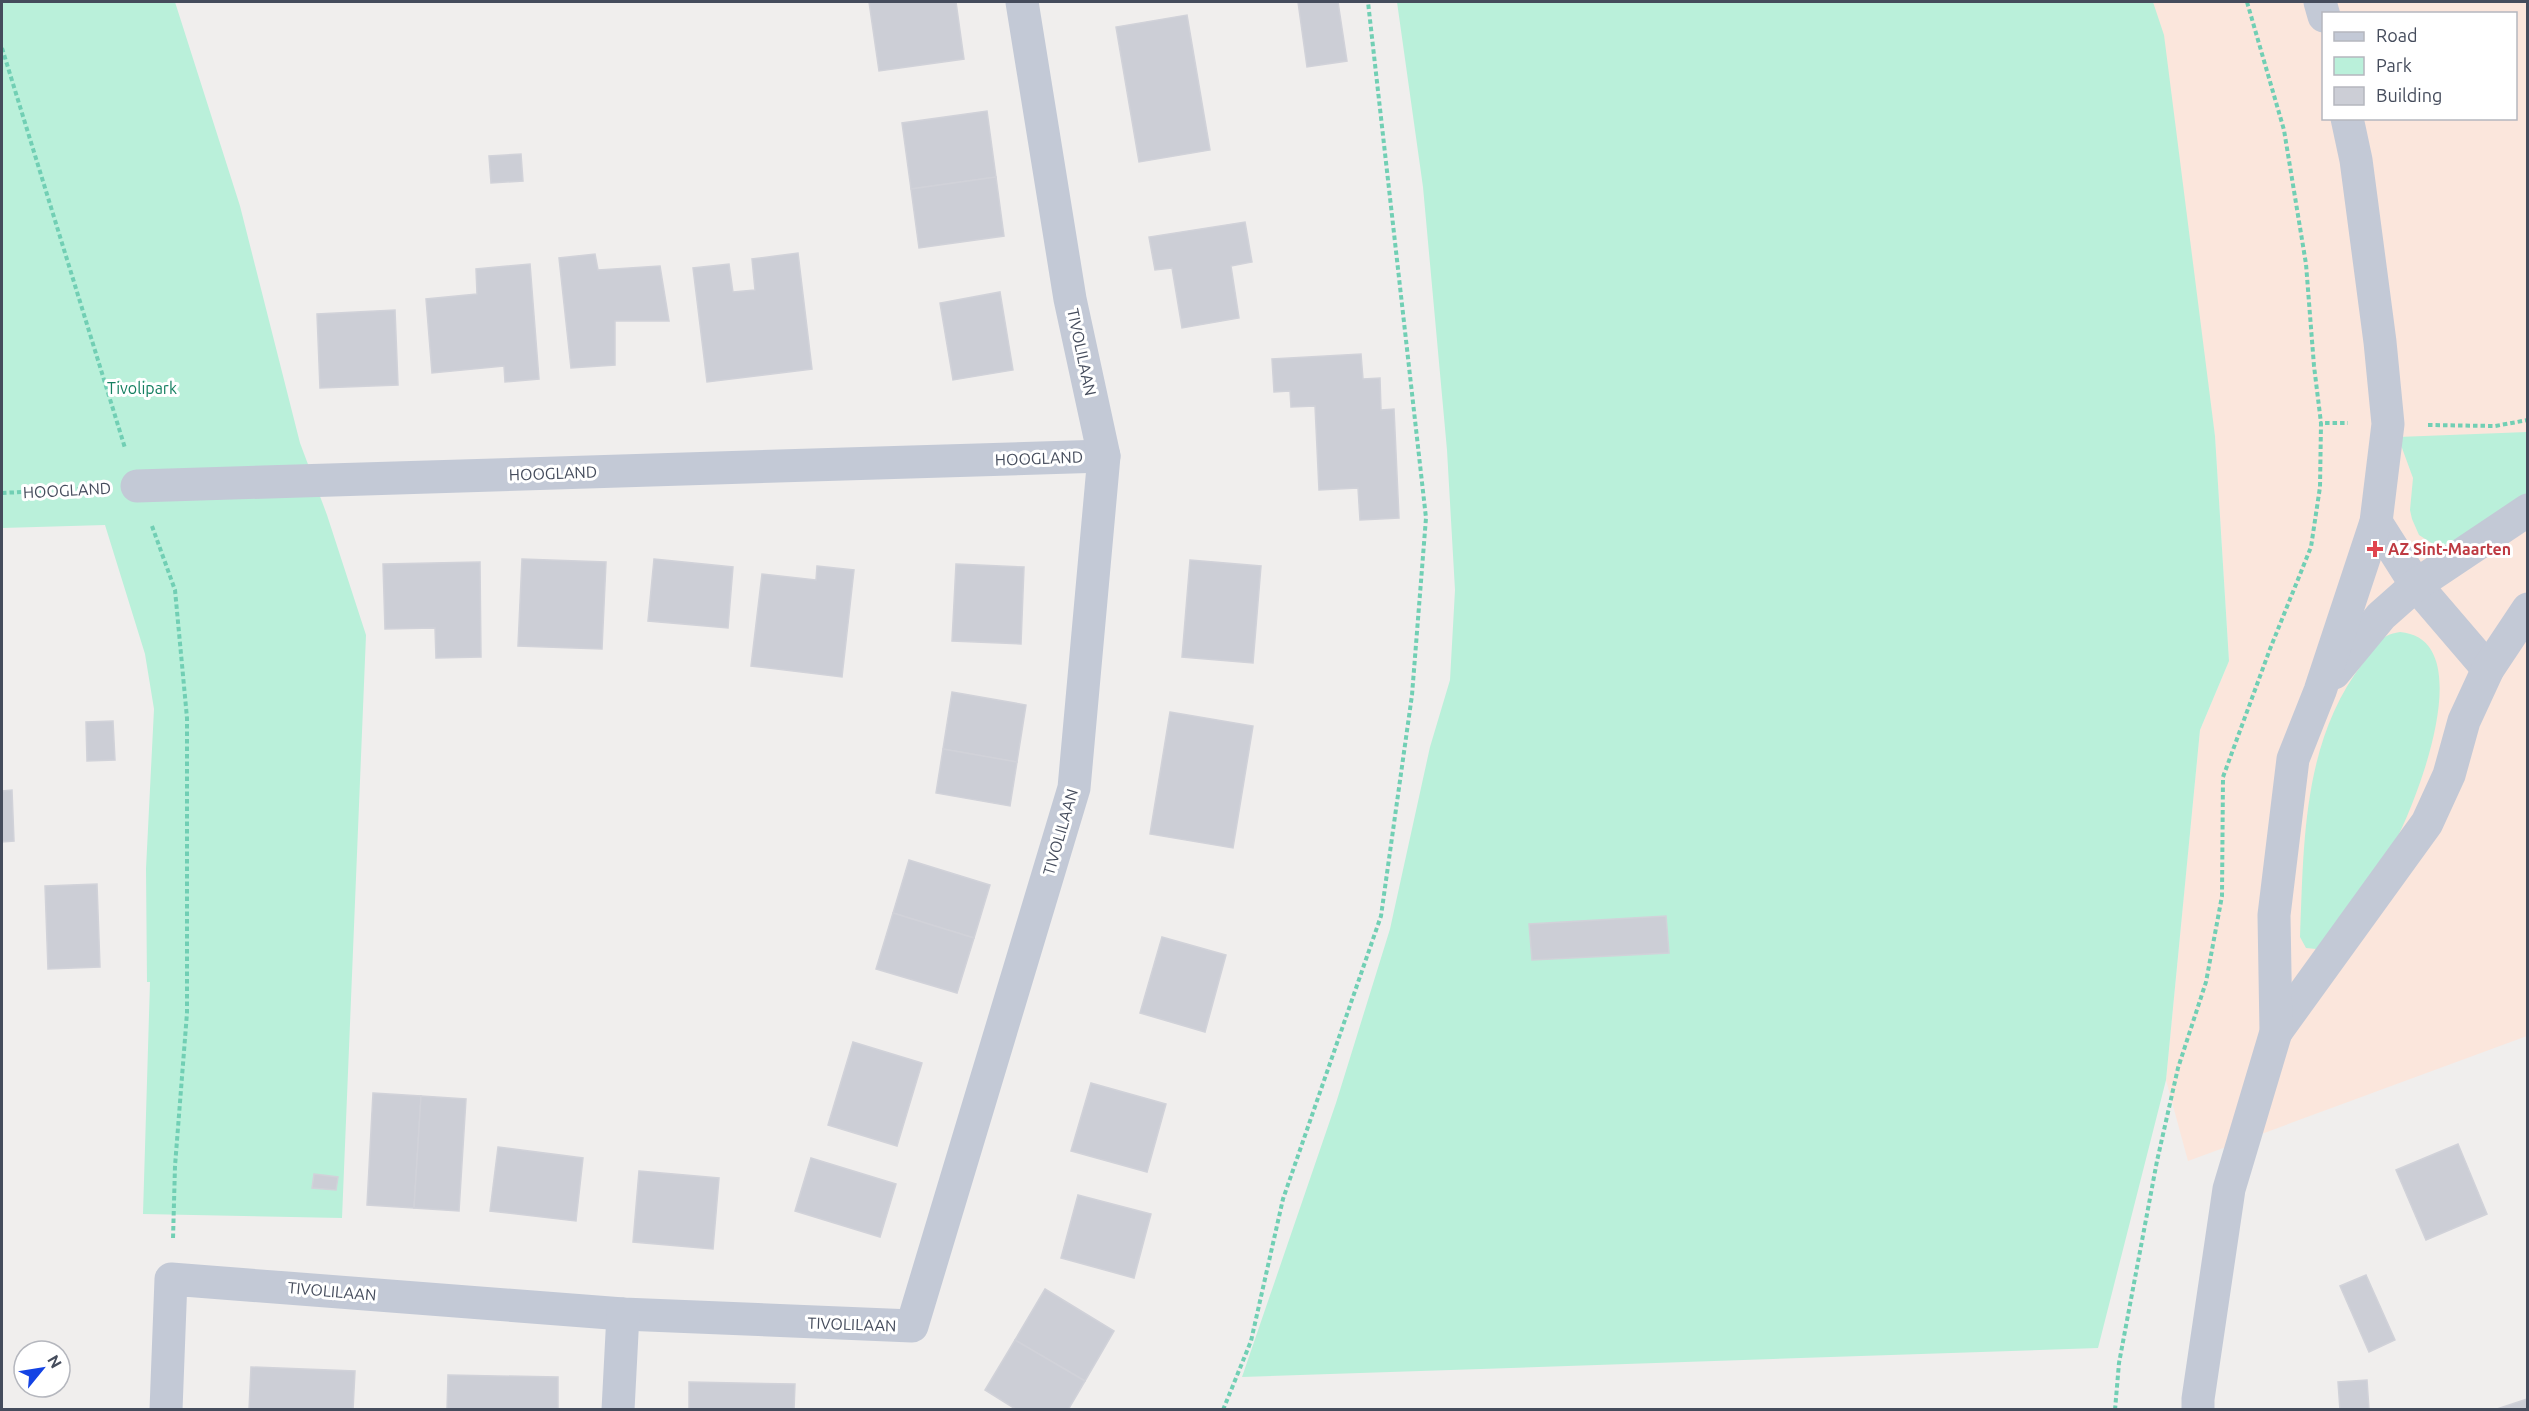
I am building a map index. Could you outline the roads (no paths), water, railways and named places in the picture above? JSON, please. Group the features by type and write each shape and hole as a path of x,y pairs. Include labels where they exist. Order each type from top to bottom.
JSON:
{"street":[{"name":"TIVOLILAAN","path":"166,1410 171,1279 623,1314 912,1326 1074,788 1104,456 1070,299 1022,2"},
{"path":"2198,1410 2229,1189 2276,1032 2274,915 2293,759 2320,691 2376,522 2388,424 2380,342 2356,160 2347,120"},
{"name":"HOOGLAND","path":"137,486 1104,456"},
{"path":"2320,691 2381,616 2416,585 2528,510"},
{"path":"2376,522 2416,585 2488,669"},
{"path":"2276,1032 2427,822 2449,775 2464,721 2488,669 2528,609"},
{"path":"618,1410 623,1314"}],"place":[{"name":"AZ Sint-Maarten","path":"2375,549"}],"park label":[{"name":"Tivolipark","path":"142,388"}]}
